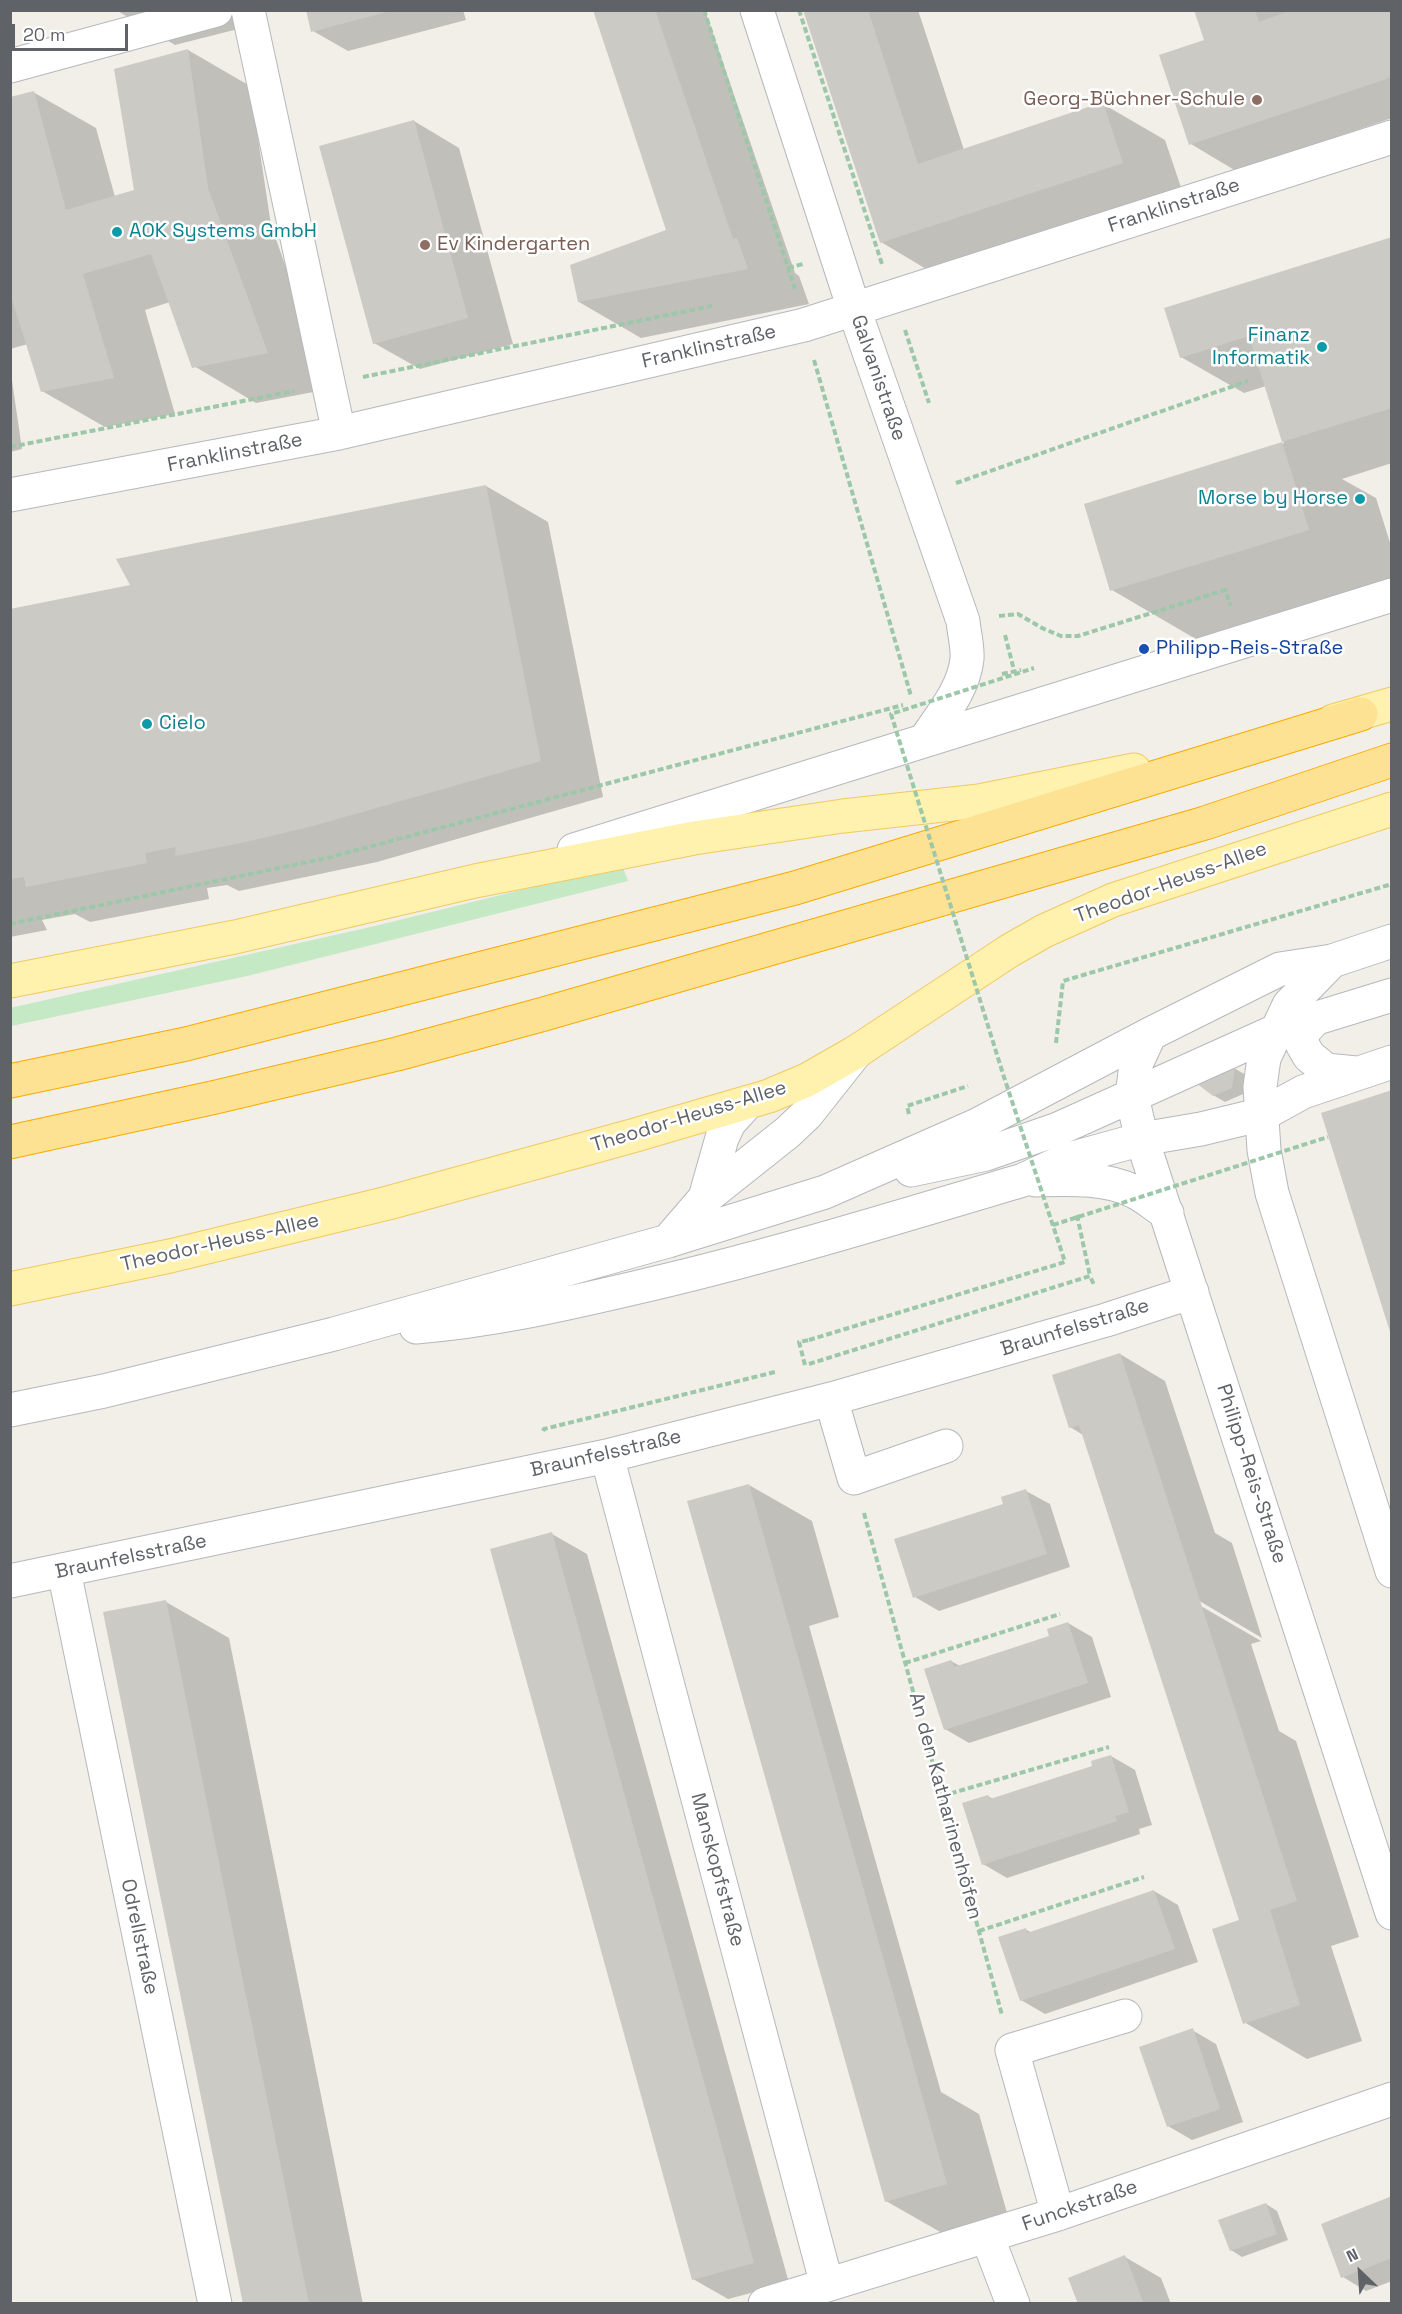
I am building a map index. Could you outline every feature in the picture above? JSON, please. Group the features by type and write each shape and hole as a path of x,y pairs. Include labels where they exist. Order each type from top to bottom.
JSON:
{"highway":[{"path":"10,1081 186,1044 795,888 1376,709"},
{"path":"10,1142 386,1057 544,1014 1205,823 1392,760"}],"main road":[{"path":"10,981 235,937 475,880 694,838 843,816 1001,797 1098,778 1376,709"},
{"name":"Theodor-Heuss-Allee","path":"10,1289 170,1256 388,1203 747,1103 807,1080 856,1052 1009,951 1044,931 1113,900 1392,809"}],"street":[{"path":"10,66 216,10"},
{"path":"248,10 339,434"},
{"name":"Galvanistraße","path":"757,10 855,309 963,621 967,659 956,693 926,740"},
{"name":"Franklinstraße","path":"10,495 339,434 804,325 1392,137"},
{"path":"475,880 1392,595"},
{"path":"825,1192 977,1125 1280,969 1332,961 1392,941"},
{"path":"1332,961 1289,1005 1264,1058 1260,1088 1264,1150 1272,1193 1392,1571"},
{"path":"10,1410 104,1391 334,1334 668,1241 825,1192 932,1164 987,1154 1058,1129 1278,1030 1392,995"},
{"path":"1314,1020 1303,1032 1302,1044 1309,1056 1326,1070 1356,1073"},
{"name":"Philipp-Reis-Straße","path":"1150,1034 1136,1064 1132,1097 1142,1139 1392,1913"},
{"path":"668,1241 705,1198 788,1132 807,1114 856,1052"},
{"path":"334,1334 473,1322 558,1306 714,1270 1023,1180 1065,1160 1142,1139 1201,1129 1263,1114 1303,1092 1392,1062"},
{"path":"705,1198 722,1138 729,1124 747,1103"},
{"path":"1023,1180 1070,1179 1109,1184 1134,1191 1167,1214"},
{"name":"Braunfelsstraße","path":"10,1581 607,1456 831,1399 1106,1320 1192,1292"},
{"path":"831,1399 854,1478 946,1446"},
{"name":"Manskopfstraße","path":"607,1456 827,2285"},
{"name":"Odrellstraße","path":"64,1571 215,2304"},
{"path":"1058,2214 1011,2050 1125,2016"},
{"name":"Funckstraße","path":"765,2304 1058,2214 1392,2099"},
{"path":"987,2236 1013,2304"}],"path":[{"path":"799,10 930,405"},
{"path":"10,447 713,306"},
{"path":"959,494 956,483 1248,381"},
{"path":"1000,616 1018,614 1061,636 1078,636 1225,590 1232,608 1221,611"},
{"path":"996,605 1014,670"},
{"path":"1045,664 891,714 1003,1074 1065,1262 798,1342 805,1365 1090,1276 1106,1320"},
{"path":"10,924 327,858 956,693"},
{"path":"992,1078 1003,1074"},
{"path":"913,1104 970,1085"},
{"path":"1053,1225 1329,1137"},
{"name":"An den Katharinenhöfen","path":"854,1478 1011,2050"},
{"path":"905,1663 1059,1614"},
{"path":"942,1796 1109,1747"},
{"path":"979,1931 1144,1877"}],"green space":[{"path":"622,865 628,881 247,976 11,1026 10,1008 375,926"}],"building":[{"path":"306,10 390,10 390,11 311,32"},
{"path":"593,10 655,10 733,239 737,238 748,269 578,302 570,265 666,230"},
{"path":"803,10 868,10 918,164 1103,102 1123,163 880,243"},
{"path":"1194,10 1255,10 1259,22 1292,10 1392,10 1392,77 1189,145 1159,55 1204,40"},
{"name":"AOK Systems GmbH","path":"188,49 208,188 268,353 192,368 151,254 83,274 114,378 41,392 10,293 10,97 34,91 66,210 134,190 114,69"},
{"path":"414,120 468,318 373,344 319,146"},
{"name":"Finanz Informatik","path":"1392,237 1392,408 1282,442 1249,336 1180,358 1164,308"},
{"path":"1282,442 1309,530 1110,591 1084,504"},
{"path":"486,485 541,761 313,826 241,843 175,856 176,847 145,853 147,863 26,887 24,877 10,879 10,609 130,585 116,559"},
{"path":"1235,1067 1232,1088 1213,1096 1196,1083"},
{"path":"1392,1090 1392,1335 1391,1335 1321,1113"},
{"path":"1120,1353 1297,1901 1270,1910 1300,2005 1243,2024 1212,1929 1239,1920 1079,1425 1069,1428 1052,1375"},
{"path":"749,1484 947,2184 885,2202 687,1501"},
{"path":"1026,1489 1047,1554 913,1598 894,1539 1003,1504 1001,1497"},
{"path":"552,1532 754,2263 692,2280 490,1549"},
{"path":"166,1600 309,2304 243,2304 103,1612"},
{"path":"1068,1622 1088,1683 944,1730 924,1669 951,1660 954,1667 991,1655 1049,1636 1047,1629"},
{"path":"1111,1755 1129,1812 1115,1816 1117,1821 982,1865 962,1803 988,1795 990,1799 1092,1766 1091,1761"},
{"path":"1154,1890 1175,1949 1020,2001 998,1937 1026,1928 1027,1933"},
{"path":"1193,2028 1220,2109 1167,2127 1139,2047"},
{"path":"1392,2196 1392,2258 1341,2278 1321,2224"},
{"path":"1266,2203 1277,2234 1230,2251 1218,2220"},
{"path":"1125,2255 1144,2304 1078,2304 1068,2278"}],"place":[{"name":"Georg-Büchner-Schule","path":"1257,100"},
{"name":"AOK Systems GmbH","path":"117,232"},
{"name":"Ev Kindergarten","path":"425,245"},
{"name":"Finanz Informatik","path":"1322,347"},
{"name":"Morse by Horse","path":"1360,499"},
{"name":"Philipp-Reis-Straße","path":"1144,649"},
{"name":"Cielo","path":"147,724"}]}
